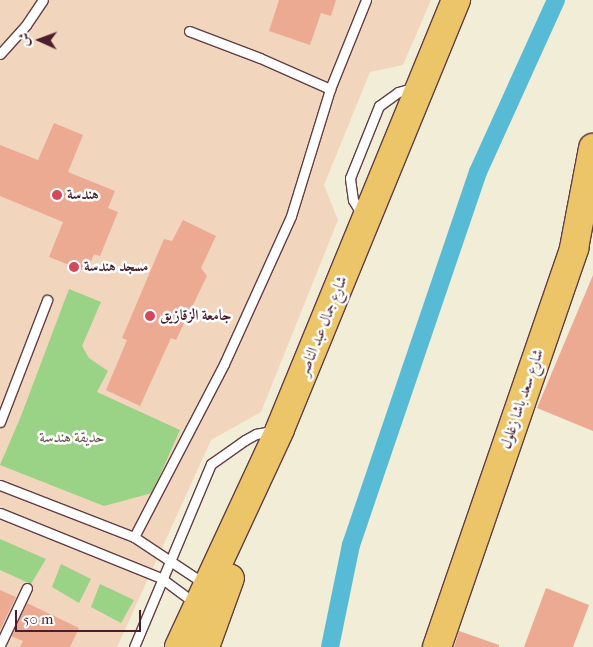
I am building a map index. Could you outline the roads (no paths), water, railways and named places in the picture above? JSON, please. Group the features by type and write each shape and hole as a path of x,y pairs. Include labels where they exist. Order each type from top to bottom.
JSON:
{"highway":[{"name":"شارع جمال عبد الناصر","path":"180,647 280,429 456,0"},
{"name":"شارع سعد باشا زغلول","path":"437,647 574,248 593,148"},
{"path":"205,647 226,588 258,515 260,502 257,480"}],"lane":[{"path":"0,54 26,25 43,0"},
{"path":"134,537 224,364 291,216 330,89 366,0"},
{"path":"189,31 260,58 330,89"},
{"path":"0,422 47,300"},
{"path":"134,647 212,464 244,440 256,434 280,429"},
{"path":"0,485 134,537 170,559 203,596"},
{"path":"0,513 203,596"},
{"path":"0,645 27,588"}],"waterway":[{"path":"330,647 351,545 478,172 556,0"}],"place":[{"name":"هندسة","path":"57,195"},
{"name":"مسجد هندسة","path":"74,267"},
{"name":"جامعة الزقازيق","path":"150,316"}],"park label":[{"name":"حديقة هندسة","path":"72,438"}]}
